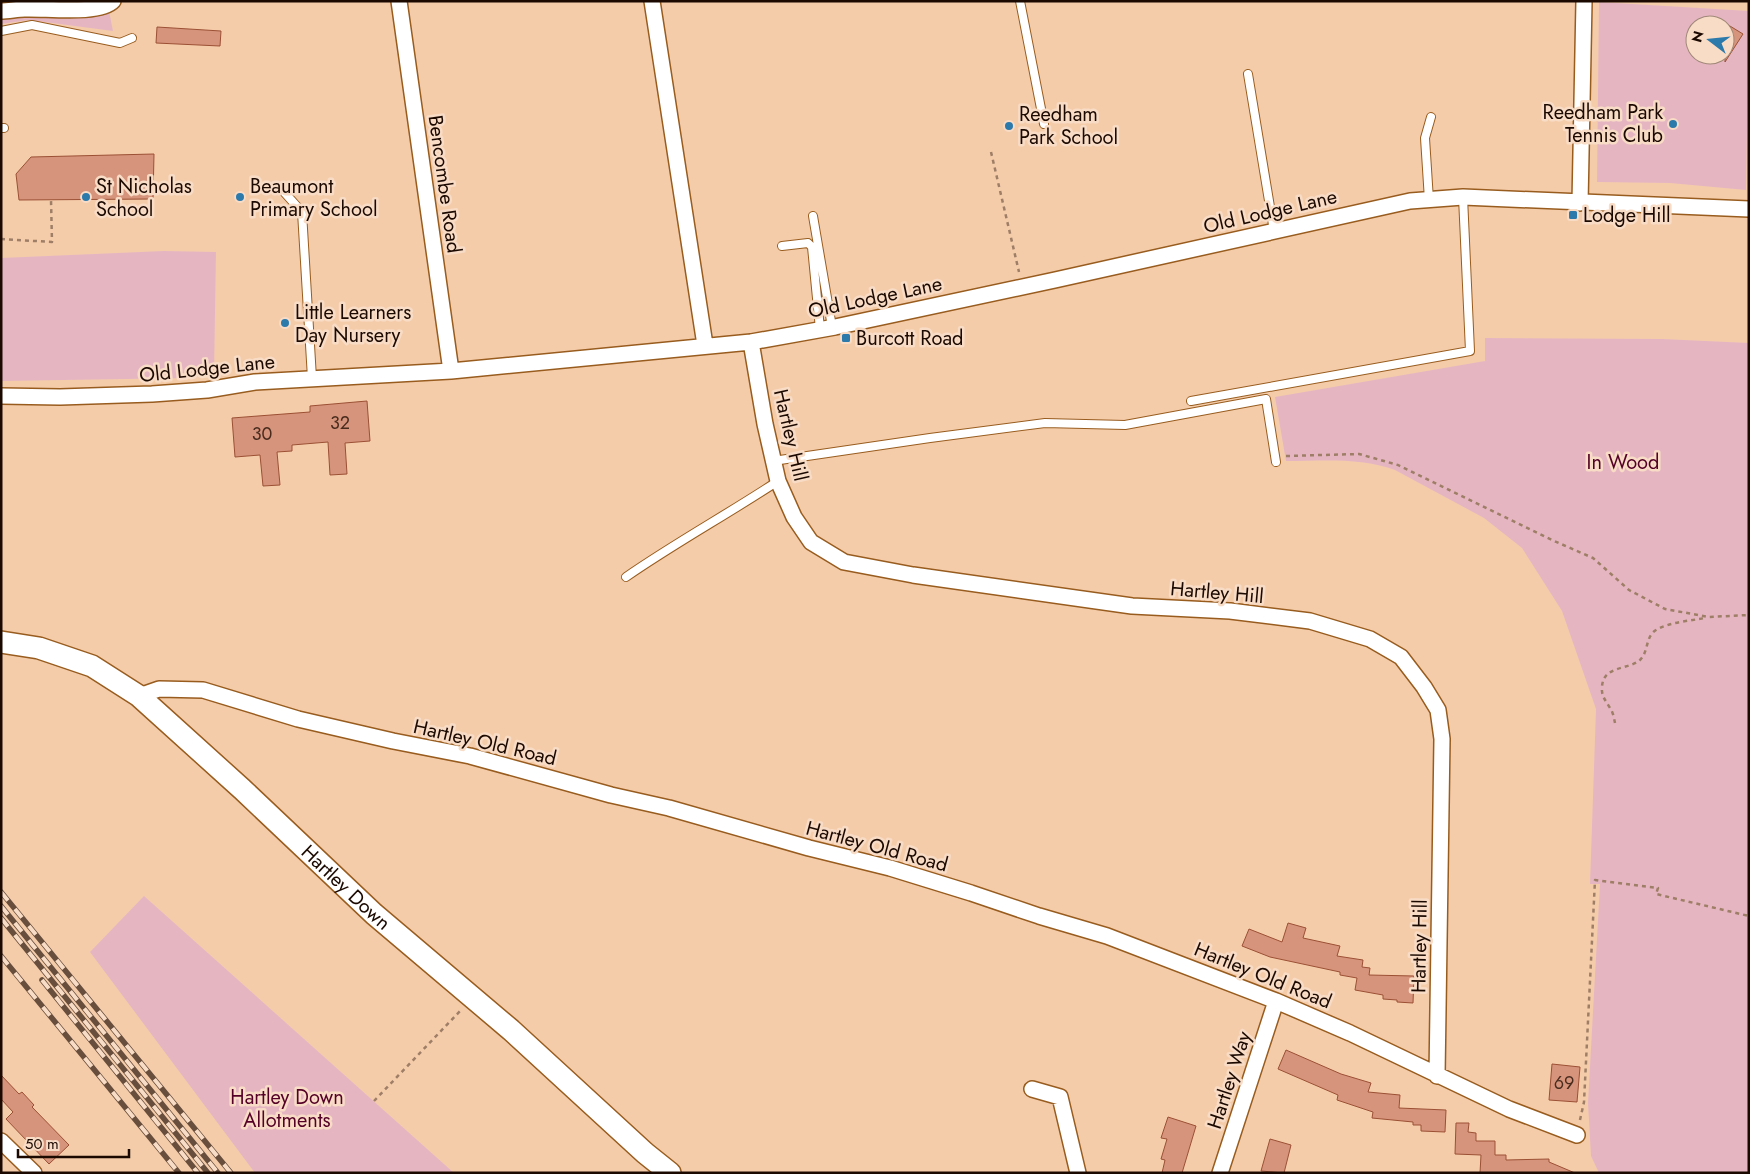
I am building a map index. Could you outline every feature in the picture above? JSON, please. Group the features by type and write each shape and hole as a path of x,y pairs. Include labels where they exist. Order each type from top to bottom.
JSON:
{"street":[{"path":"1,11 93,9 109,6 113,1"},
{"name":"Bencombe Road","path":"399,1 450,371"},
{"path":"652,1 705,345"},
{"path":"1580,203 1584,1"},
{"name":"Old Lodge Lane","path":"1,396 60,397 152,394 312,378 450,371 751,342 1022,287 1393,204 1429,200 1463,197 1749,209"},
{"name":"Hartley Hill","path":"751,342 778,481 794,518 812,542 844,562 913,575 1132,606 1230,611 1310,622 1370,639 1401,657 1424,687 1438,710 1442,739 1437,1076"},
{"name":"Hartley Down","path":"1,642 40,648 92,666 139,696 242,789 374,914 511,1030 645,1153 670,1173"},
{"name":"Hartley Old Road","path":"139,696 159,689 203,690 298,719 393,741 470,756 899,871 1108,936 1276,1001 1350,1033 1437,1076 1510,1109 1577,1135"},
{"name":"Hartley Way","path":"1220,1173 1276,1001"},
{"path":"1032,1089 1060,1097 1078,1173"},
{"path":"1,1141 34,1173"}],"lane":[{"path":"1020,1 1044,124"},
{"path":"1,31 32,25 120,43 132,38"},
{"path":"1248,74 1274,232"},
{"path":"1429,200 1425,138 1430,117"},
{"path":"284,192 302,212 312,378"},
{"path":"1191,401 1470,351 1463,197"},
{"path":"814,216 826,328"},
{"path":"782,246 808,243 812,247 826,328"},
{"path":"774,461 1045,423 1125,425 1266,399 1276,462"},
{"path":"626,577 660,553 778,481"}],"path":[{"path":"991,152 1022,287"},
{"path":"1,239 52,242 51,200"},
{"path":"1282,454 1288,457 1360,454 1398,464 1552,540 1593,558 1629,590 1665,609 1709,617"},
{"path":"1616,723 1603,695 1604,677 1614,670 1639,661 1644,654 1651,635 1657,630 1675,623 1709,617 1749,614"},
{"path":"1577,1135 1584,1102 1595,880 1658,888 1656,894 1749,916"},
{"path":"374,1101 472,997"}],"green space":[{"path":"1,1 107,1 113,31 29,20 1,24"},
{"name":"Reedham Park Tennis Club","path":"1599,2 1749,11 1746,190 1670,183 1597,182"},
{"path":"164,251 216,252 214,375 190,378 1,381 1,258"},
{"name":"In Wood","path":"1485,338 1662,339 1749,343 1749,1173 1599,1173 1591,1156 1588,1103 1600,884 1590,884 1596,709 1562,611 1522,548 1484,518 1395,470 1355,461 1286,461 1275,397 1485,361"},
{"name":"Hartley Down Allotments","path":"144,896 454,1173 255,1173 90,952"}],"building":[{"path":"157,27 221,31 220,46 156,43"},
{"path":"1735,29 1743,34 1735,46"},
{"path":"154,154 153,199 19,200 16,174 31,157"},
{"path":"367,401 370,441 345,443 347,474 330,475 328,442 292,445 292,451 277,452 280,485 263,486 260,455 235,457 232,418 310,412 310,406"},
{"path":"1288,923 1306,928 1303,938 1340,946 1337,956 1363,960 1362,967 1370,968 1369,975 1414,976 1413,1003 1383,999 1383,995 1355,990 1357,978 1340,975 1340,972 1270,957 1242,946 1249,929 1282,942"},
{"path":"1286,1050 1341,1074 1371,1083 1368,1092 1400,1095 1399,1108 1446,1110 1445,1132 1421,1131 1421,1125 1413,1125 1413,1122 1372,1118 1373,1112 1337,1100 1338,1095 1278,1069"},
{"path":"1552,1064 1580,1067 1577,1102 1549,1100"},
{"path":"1,1075 19,1094 22,1092 34,1105 32,1107 69,1145 49,1164 6,1119 13,1112 1,1099"},
{"path":"1168,1117 1196,1126 1182,1173 1162,1173 1165,1160 1161,1159 1167,1139 1161,1138"},
{"path":"1456,1123 1469,1123 1468,1132 1476,1133 1476,1141 1495,1141 1495,1155 1506,1155 1506,1160 1549,1159 1549,1162 1575,1173 1480,1173 1481,1155 1455,1154"},
{"path":"1270,1139 1291,1145 1284,1173 1261,1171"}],"railway":[{"path":"1,892 231,1173"},
{"path":"1,906 218,1173"},
{"path":"1,918 208,1173"},
{"path":"1,956 179,1173"},
{"path":"42,980 198,1173"}],"place":[{"name":"Reedham Park Tennis Club","path":"1673,124"},
{"name":"Reedham Park School","path":"1009,126"},
{"name":"St Nicholas School","path":"86,197"},
{"name":"Beaumont Primary School","path":"240,197"},
{"name":"Lodge Hill","path":"1573,215"},
{"name":"Little Learners Day Nursery","path":"285,323"},
{"name":"Burcott Road","path":"846,338"}]}
